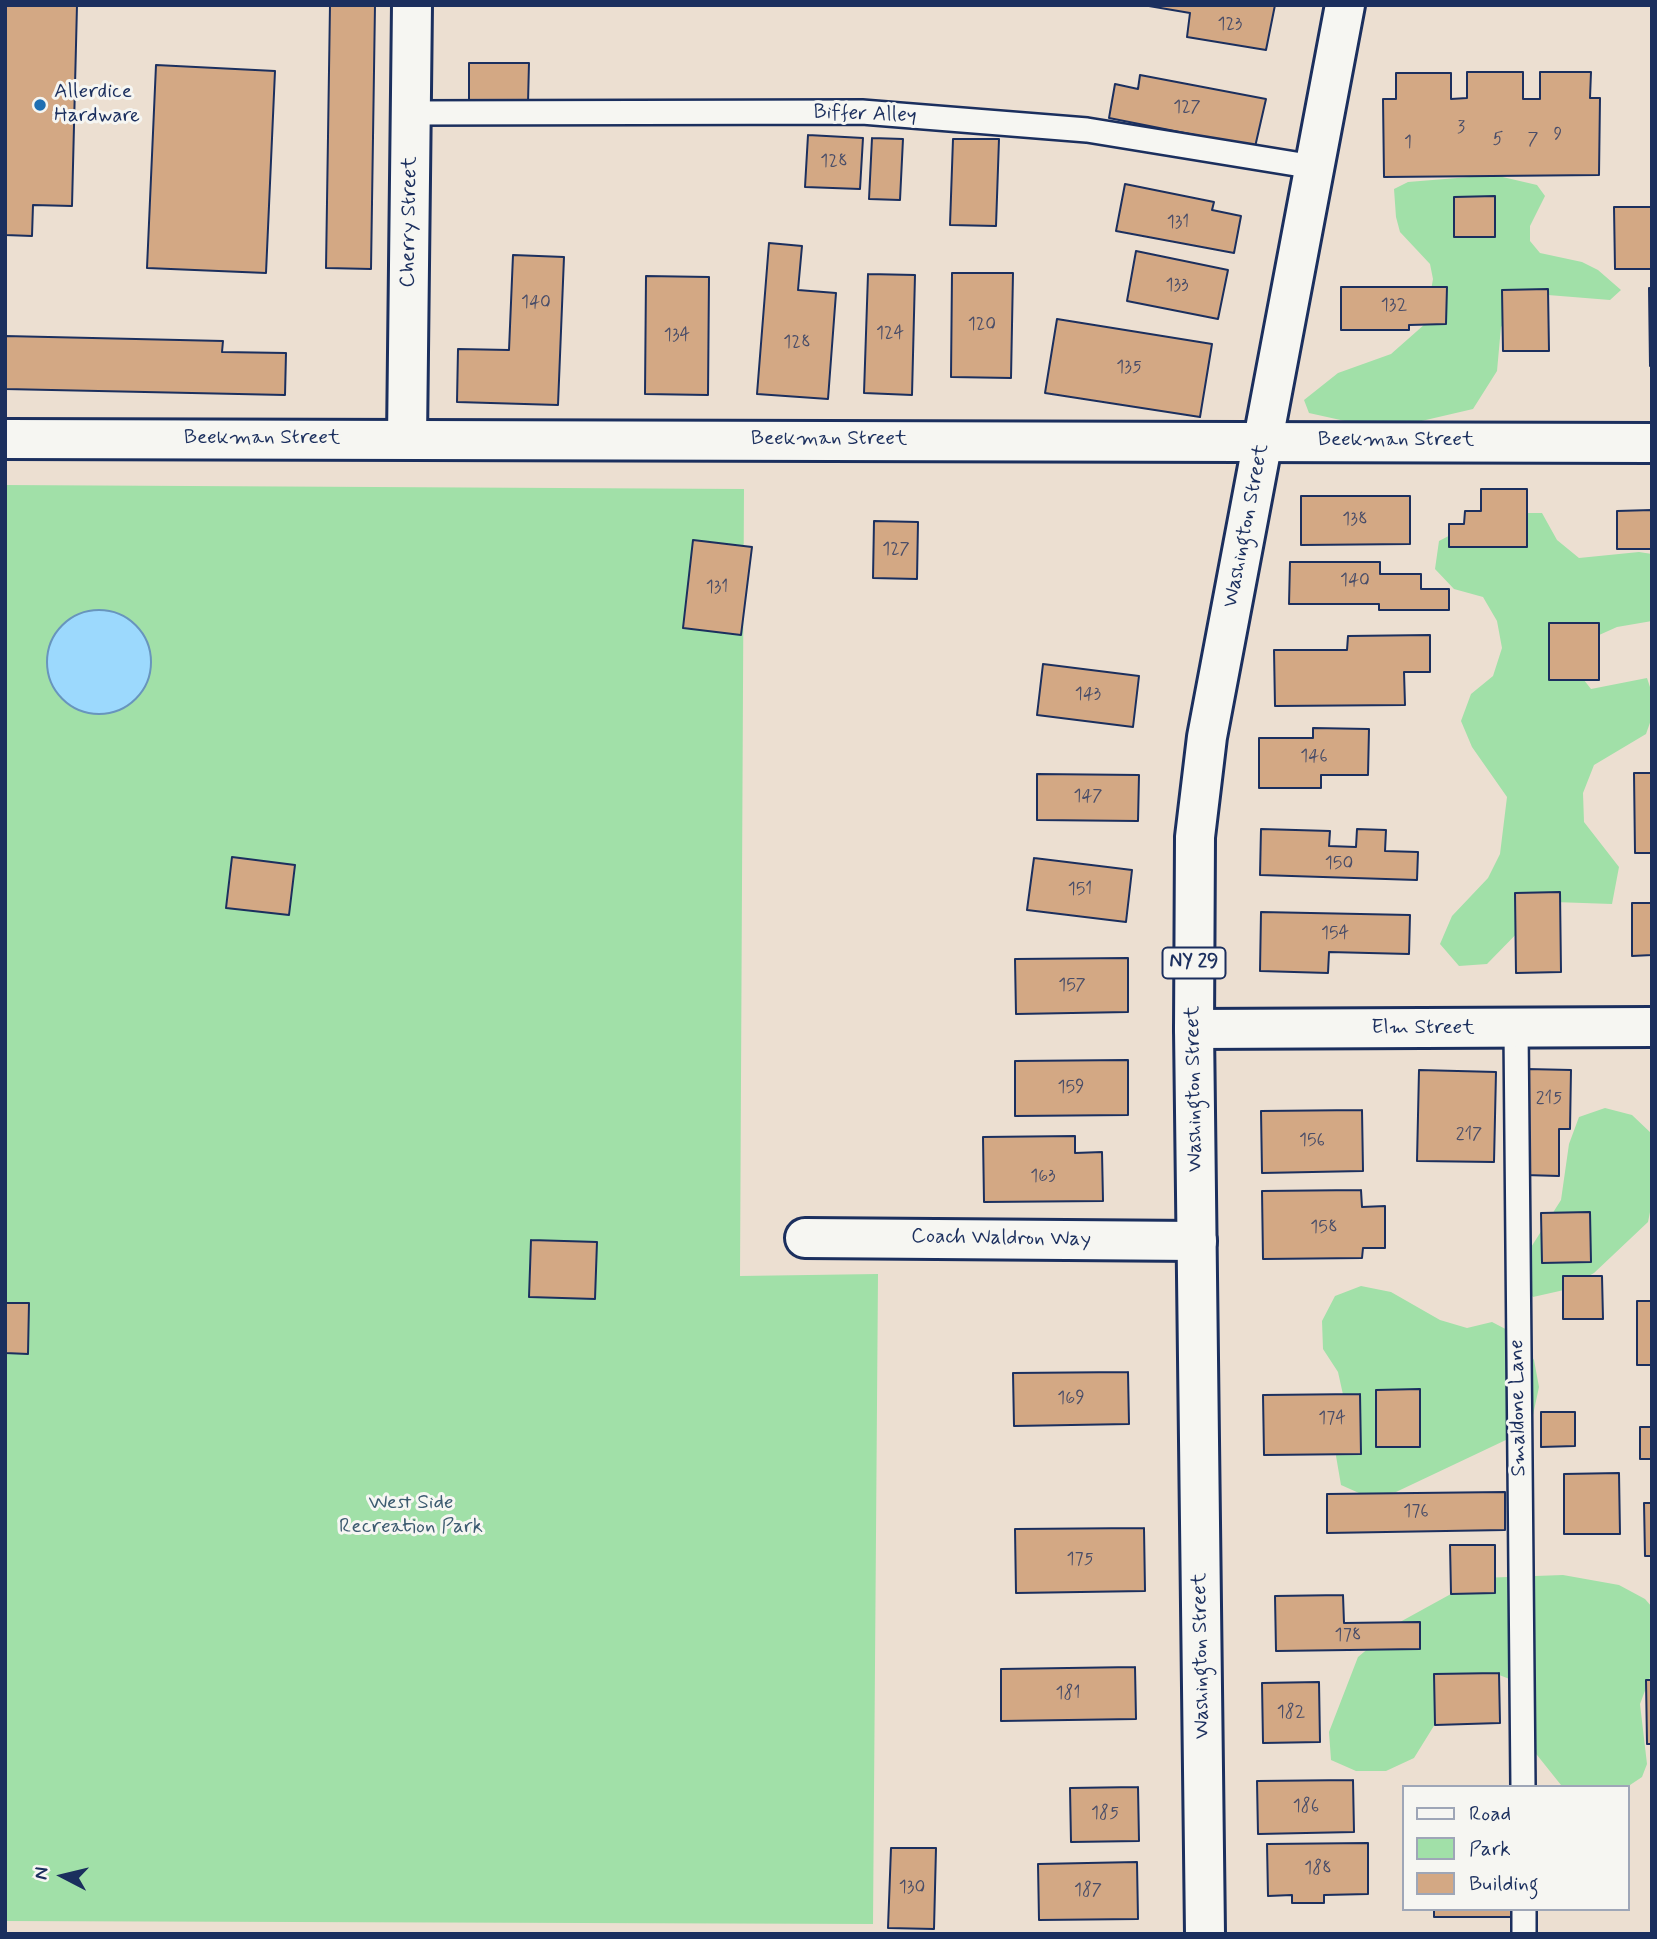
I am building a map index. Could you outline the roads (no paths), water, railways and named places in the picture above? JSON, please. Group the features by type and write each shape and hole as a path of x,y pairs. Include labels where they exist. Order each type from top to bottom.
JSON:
{"main road":[{"name":"Cherry Street","path":"407,439 412,5"},
{"name":"Washington Street","path":"1205,1934 1194,862 1200,787 1345,5"},
{"name":"Beekman Street","path":"5,439 1652,443"},
{"name":"Elm Street","path":"1194,1029 1652,1027"},
{"name":"Coach Waldron Way","path":"805,1237 1197,1241"}],"lane":[{"name":"Biffer Alley","path":"412,113 862,113 1087,130 1314,167"},
{"name":"Smaldone Lane","path":"1516,1029 1523,1785"},
{"path":"1524,1911 1524,1934"}],"water":[{"path":"99,610 119,614 142,633 147,642 151,662 147,682 128,705 119,710 99,714 79,710 56,691 51,682 47,662 51,642 70,619 79,614"}],"place":[{"name":"Allerdice Hardware","path":"40,105"}],"park label":[{"name":"West Side Recreation Park","path":"411,1516"}]}
